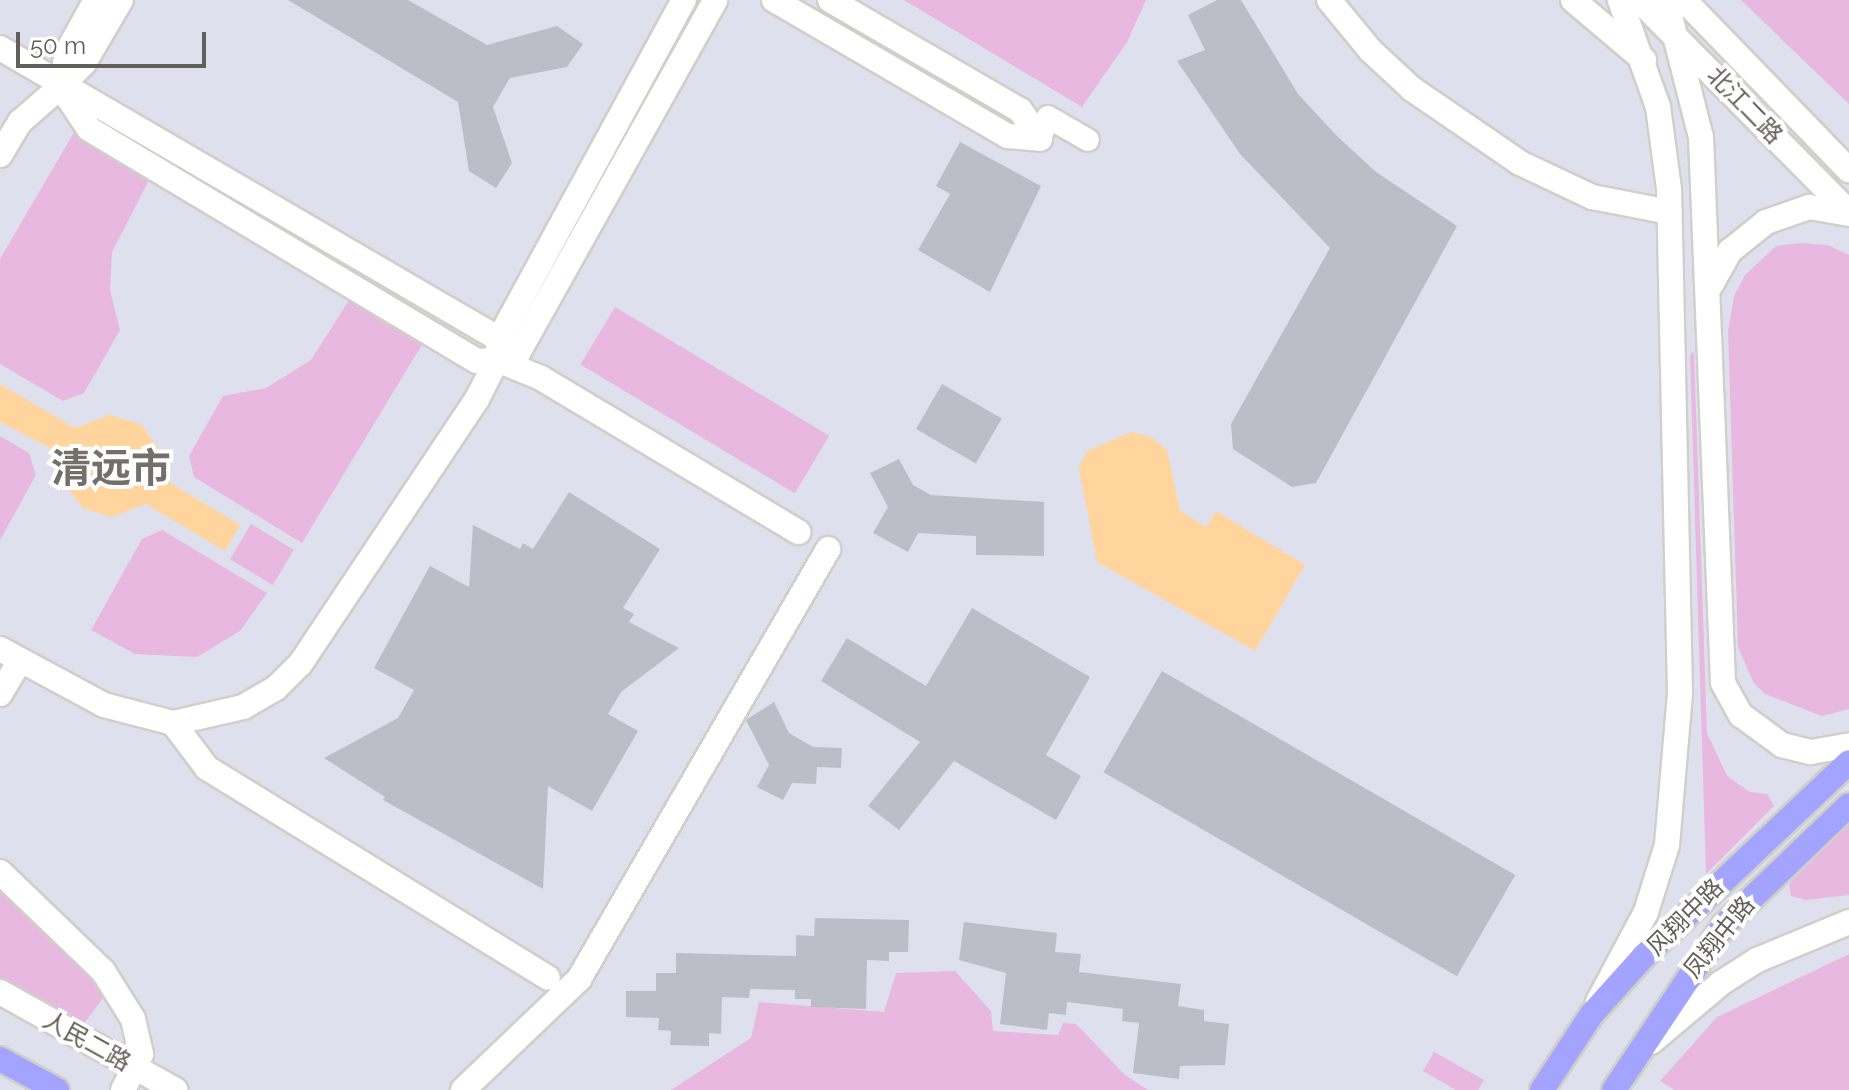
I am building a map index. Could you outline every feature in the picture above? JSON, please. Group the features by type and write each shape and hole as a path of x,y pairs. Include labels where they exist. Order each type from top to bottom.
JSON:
{"main road":[{"name":"风翔中路","path":"1542,1090 1592,1014 1744,859 1849,762"},
{"name":"凤翔中路","path":"1614,1090 1724,925 1849,805"},
{"path":"0,1059 57,1090"}],"street":[{"path":"61,86 67,52 96,0"},
{"path":"0,155 20,122 84,63 121,0"},
{"path":"0,694 10,655 104,705 173,723 243,707 276,688 300,664 477,399 498,349 684,0"},
{"path":"498,349 517,355 715,0"},
{"path":"774,0 1008,136 1040,139"},
{"path":"830,0 1020,110 1040,139"},
{"path":"1329,0 1370,50 1412,89 1520,163 1592,197 1670,212"},
{"path":"1573,0 1644,60"},
{"path":"1592,1014 1649,902 1667,845 1680,679 1666,151 1644,60 1620,0"},
{"name":"北江二路","path":"1639,0 1677,35 1849,213"},
{"path":"1666,0 1701,137 1710,288 1718,640 1723,683 1741,715 1782,745 1811,752 1849,745"},
{"name":"北江二路","path":"1684,0 1849,170"},
{"path":"0,48 61,86 102,104 541,378 798,532"},
{"path":"1040,139 1048,117 1088,140"},
{"path":"1710,288 1730,251 1766,222 1809,207 1849,213"},
{"path":"463,1090 579,979 828,549"},
{"path":"173,723 207,768 548,978"},
{"path":"0,872 103,971 133,1019 141,1054 123,1090"},
{"path":"1632,1060 1721,983 1793,942 1849,922"},
{"name":"人民二路","path":"0,992 175,1090"}],"shaded area":[{"path":"904,0 1146,0 1127,42 1082,107"},
{"path":"1741,0 1849,0 1849,104"},
{"path":"76,129 146,169 149,180 112,252 110,290 120,330 84,393 63,401 0,364 0,259"},
{"path":"1800,243 1828,245 1849,255 1849,709 1822,716 1765,694 1753,682 1738,647 1728,331 1734,296 1745,275 1776,246"},
{"path":"351,297 426,338 302,543 194,477 189,456 223,396 266,388 311,360"},
{"path":"615,307 829,436 795,493 580,364"},
{"path":"1694,351 1707,733 1727,776 1750,792 1767,794 1774,806 1706,874 1690,355"},
{"path":"0,384 75,428 109,415 141,424 160,451 162,478 240,525 225,551 146,504 111,517 83,508 64,484 62,454 0,422"},
{"path":"1131,432 1151,437 1167,450 1180,511 1206,527 1216,511 1305,565 1255,651 1097,562 1079,469 1086,452"},
{"path":"0,436 29,453 36,475 0,540"},
{"path":"251,524 294,550 273,585 230,559"},
{"path":"162,530 267,593 240,631 197,657 135,654 91,630 142,539"},
{"path":"1849,823 1849,895 1806,900 1791,896 1789,884"},
{"path":"0,892 95,979 103,998 85,1022 72,1022 0,982"},
{"path":"1849,954 1849,1090 1675,1090 1660,1081 1717,1017"},
{"path":"955,971 991,1011 993,1031 1058,1035 1063,1023 1076,1024 1125,1075 1148,1090 671,1090 751,1038 759,1002 884,1012 896,973"},
{"path":"1434,1052 1484,1080 1478,1090 1456,1090 1423,1071"}],"building":[{"path":"288,0 408,0 487,45 557,26 583,44 567,67 510,78 493,107 512,163 496,188 469,171 458,102"},
{"path":"1217,0 1241,0 1298,94 1337,136 1376,172 1457,226 1316,483 1292,487 1233,449 1231,424 1330,248 1240,154 1177,61 1205,50 1188,15"},
{"path":"960,142 1041,186 990,292 918,250 950,194 936,186"},
{"path":"942,384 1002,419 976,464 916,429"},
{"path":"899,459 913,485 931,495 1044,502 1044,556 976,555 976,536 918,533 908,552 873,533 888,507 870,473"},
{"path":"569,492 660,549 623,608 634,614 629,622 679,648 621,692 608,714 638,731 592,811 548,786 543,889 383,800 385,797 324,758 398,718 414,690 374,668 430,566 469,587 473,525 520,549 523,543 533,549"},
{"path":"972,608 1090,677 1046,755 1081,776 1056,820 954,761 899,830 868,806 920,742 821,681 847,638 926,686"},
{"path":"1162,671 1515,875 1457,976 1104,772"},
{"path":"774,702 789,733 813,747 842,748 841,768 817,767 816,784 792,783 783,800 757,787 769,765 746,720"},
{"path":"815,918 909,920 908,952 889,952 889,961 867,960 866,1009 811,1007 811,999 795,999 795,990 750,989 749,998 722,997 721,1034 709,1033 709,1046 670,1045 671,1031 658,1030 659,1018 626,1017 626,991 656,991 656,973 676,973 676,953 796,956 796,935 814,936"},
{"path":"964,922 1057,933 1055,952 1081,954 1079,972 1181,984 1178,1006 1204,1010 1204,1021 1229,1024 1225,1065 1180,1066 1179,1079 1133,1073 1139,1023 1122,1021 1123,1009 1067,1002 1066,1015 1049,1013 1047,1030 1000,1024 1006,973 959,960"}],"district":[{"name":"清远市","path":"111,468"}]}
